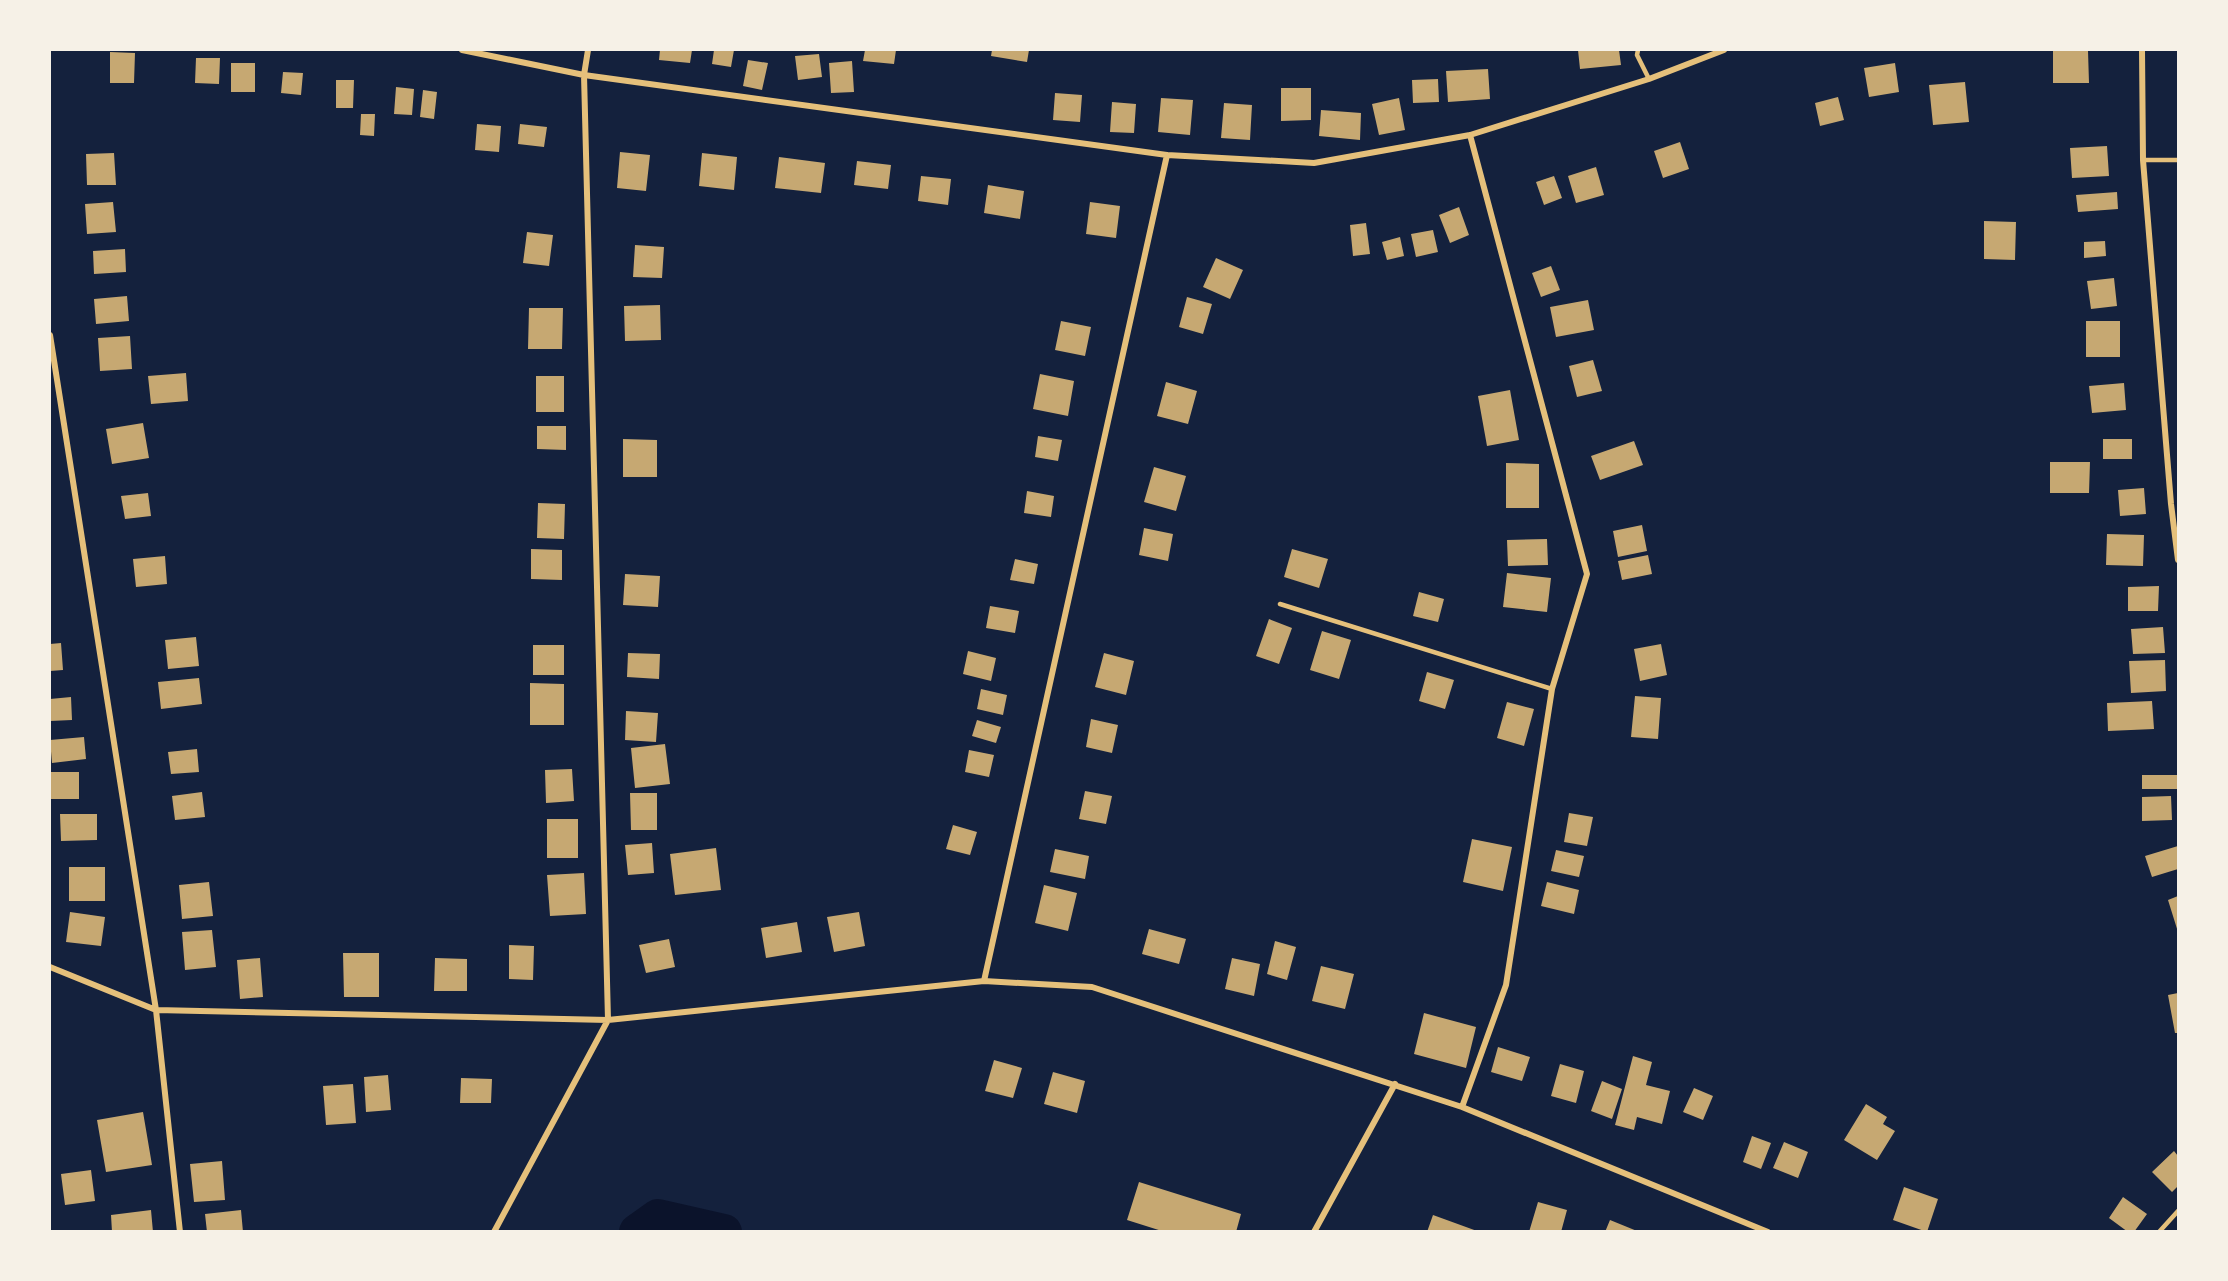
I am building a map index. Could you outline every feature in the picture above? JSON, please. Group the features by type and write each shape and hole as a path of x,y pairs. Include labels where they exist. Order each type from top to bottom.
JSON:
{"street":[{"path":"462,50 584,75 1167,155 1314,164 1470,135 1649,79 1724,50"},
{"path":"494,1232 608,1020 584,75 588,50"},
{"path":"2142,50 2143,160 2171,504 2178,560"},
{"path":"1462,1107 1506,985 1552,689 1587,574 1470,135"},
{"path":"984,981 1167,155"},
{"path":"50,335 156,1010 180,1232"},
{"path":"50,967 156,1010 608,1020 984,981 1092,987 1462,1107 1768,1232"},
{"path":"1314,1232 1395,1084"}],"lane":[{"path":"1638,50 1637,55 1649,79"},
{"path":"2143,160 2178,160"},
{"path":"1280,604 1552,689"},
{"path":"2159,1232 2178,1211"}],"building":[{"path":"660,50 692,50 690,63 659,60"},
{"path":"714,50 734,50 731,67 712,64"},
{"path":"865,50 896,50 894,64 863,61"},
{"path":"992,50 1029,50 1027,62 991,56"},
{"path":"1578,50 1619,50 1621,65 1580,69"},
{"path":"2053,51 2088,51 2089,83 2053,83"},
{"path":"110,52 135,53 134,83 110,83"},
{"path":"819,54 822,77 798,80 795,56"},
{"path":"196,58 220,58 219,84 195,83"},
{"path":"748,60 768,63 762,90 743,86"},
{"path":"852,61 854,92 831,93 829,63"},
{"path":"231,63 255,63 255,92 231,92"},
{"path":"1895,63 1899,92 1869,97 1864,68"},
{"path":"1488,69 1490,99 1448,102 1446,71"},
{"path":"283,72 303,73 301,95 281,93"},
{"path":"1438,79 1439,102 1413,103 1412,80"},
{"path":"336,80 354,80 353,108 336,108"},
{"path":"1965,82 1969,122 1933,125 1929,85"},
{"path":"396,87 414,89 412,115 394,114"},
{"path":"1281,88 1311,88 1311,120 1281,121"},
{"path":"423,90 437,92 434,119 420,117"},
{"path":"1055,93 1082,95 1080,122 1053,120"},
{"path":"1838,97 1844,120 1820,126 1815,103"},
{"path":"1161,98 1193,100 1190,135 1158,132"},
{"path":"1399,98 1405,130 1379,135 1372,104"},
{"path":"1112,102 1136,104 1134,133 1110,132"},
{"path":"1224,103 1252,105 1250,140 1221,138"},
{"path":"1321,110 1361,113 1360,140 1319,136"},
{"path":"361,114 375,114 374,136 360,135"},
{"path":"477,124 501,126 499,152 475,150"},
{"path":"520,124 547,127 544,147 518,144"},
{"path":"1680,142 1689,169 1663,178 1654,151"},
{"path":"2107,146 2109,176 2072,178 2070,148"},
{"path":"620,152 650,155 646,191 617,188"},
{"path":"114,153 116,185 87,185 86,154"},
{"path":"702,153 737,157 734,190 699,186"},
{"path":"779,157 825,163 821,193 775,188"},
{"path":"857,161 891,165 888,189 854,185"},
{"path":"1596,167 1604,195 1576,203 1568,176"},
{"path":"921,176 951,179 948,205 918,201"},
{"path":"1554,176 1562,198 1544,205 1536,182"},
{"path":"988,185 1024,191 1020,219 984,213"},
{"path":"2117,192 2118,209 2078,212 2076,195"},
{"path":"113,202 116,232 87,234 85,204"},
{"path":"1090,202 1120,206 1116,238 1086,234"},
{"path":"1459,207 1469,235 1450,243 1439,215"},
{"path":"1984,221 2016,222 2015,260 1984,259"},
{"path":"1366,223 1370,254 1353,256 1350,225"},
{"path":"1433,230 1438,252 1416,257 1411,234"},
{"path":"527,232 553,235 549,266 523,263"},
{"path":"1400,237 1404,256 1387,260 1382,242"},
{"path":"2105,241 2106,256 2084,258 2084,242"},
{"path":"635,245 664,247 662,278 633,277"},
{"path":"125,249 126,272 94,274 93,251"},
{"path":"1216,258 1243,270 1230,299 1203,287"},
{"path":"1551,266 1560,290 1541,297 1532,273"},
{"path":"2114,278 2117,306 2091,309 2087,281"},
{"path":"127,296 129,321 96,324 94,299"},
{"path":"1187,297 1212,304 1203,334 1179,327"},
{"path":"1588,300 1594,330 1556,337 1550,307"},
{"path":"660,305 661,340 625,341 624,306"},
{"path":"529,308 563,308 562,349 528,349"},
{"path":"1061,321 1091,327 1085,356 1055,350"},
{"path":"2086,321 2120,321 2120,357 2086,357"},
{"path":"130,336 132,369 100,371 98,338"},
{"path":"1593,360 1602,391 1577,397 1569,366"},
{"path":"186,373 188,401 151,404 148,376"},
{"path":"1040,374 1074,381 1068,416 1033,409"},
{"path":"536,376 564,376 564,412 536,412"},
{"path":"1166,382 1197,391 1188,424 1157,416"},
{"path":"2124,383 2126,410 2092,413 2089,386"},
{"path":"1510,390 1519,440 1487,446 1478,396"},
{"path":"143,423 149,458 112,464 106,429"},
{"path":"537,426 566,426 566,450 537,449"},
{"path":"1038,436 1062,440 1058,461 1035,457"},
{"path":"623,439 657,440 657,477 623,477"},
{"path":"2103,439 2132,439 2132,459 2103,459"},
{"path":"1634,441 1643,465 1600,480 1591,456"},
{"path":"2050,462 2090,462 2089,493 2050,493"},
{"path":"1506,463 1539,464 1539,508 1506,508"},
{"path":"1154,467 1186,476 1176,511 1144,502"},
{"path":"2144,488 2146,514 2120,516 2118,490"},
{"path":"1027,491 1054,496 1051,517 1024,513"},
{"path":"148,493 151,516 125,519 121,496"},
{"path":"538,503 565,504 564,539 537,538"},
{"path":"1642,525 1647,551 1618,557 1613,531"},
{"path":"1144,528 1173,534 1168,561 1139,555"},
{"path":"2107,534 2144,535 2143,566 2106,565"},
{"path":"1547,539 1548,565 1508,566 1507,540"},
{"path":"531,549 562,550 562,580 531,579"},
{"path":"1292,549 1328,559 1319,588 1284,577"},
{"path":"1648,555 1652,574 1622,580 1618,561"},
{"path":"165,556 167,584 136,587 133,559"},
{"path":"1015,559 1038,564 1034,584 1010,580"},
{"path":"1507,573 1551,578 1547,612 1503,607"},
{"path":"625,574 660,576 658,607 623,605"},
{"path":"2159,586 2158,611 2128,611 2128,587"},
{"path":"1419,592 1444,599 1438,622 1413,616"},
{"path":"990,606 1019,611 1015,633 986,628"},
{"path":"1269,619 1292,628 1279,664 1256,656"},
{"path":"2163,627 2165,653 2133,654 2131,629"},
{"path":"1322,631 1351,640 1339,679 1310,670"},
{"path":"196,637 199,666 168,669 165,640"},
{"path":"61,643 63,670 50,671 50,644"},
{"path":"1661,644 1667,675 1640,681 1634,649"},
{"path":"533,645 564,645 564,675 533,675"},
{"path":"968,651 996,658 991,681 963,674"},
{"path":"628,653 660,654 659,679 627,677"},
{"path":"1104,653 1134,661 1126,695 1095,687"},
{"path":"2165,660 2166,691 2131,693 2129,661"},
{"path":"1427,672 1454,680 1445,709 1419,701"},
{"path":"199,678 202,704 161,709 158,682"},
{"path":"530,683 564,684 564,725 530,725"},
{"path":"981,689 1007,695 1003,715 977,709"},
{"path":"1635,696 1661,698 1658,739 1631,737"},
{"path":"71,697 72,720 50,721 50,699"},
{"path":"2152,701 2154,729 2108,731 2107,703"},
{"path":"1507,702 1534,709 1524,746 1497,738"},
{"path":"626,711 658,713 656,742 625,740"},
{"path":"1091,719 1118,725 1112,753 1086,747"},
{"path":"977,720 1001,727 996,743 972,736"},
{"path":"84,737 86,759 52,763 50,740"},
{"path":"665,744 670,784 635,788 631,748"},
{"path":"197,749 199,772 171,774 168,752"},
{"path":"969,750 994,755 989,777 965,772"},
{"path":"572,769 574,801 546,803 545,770"},
{"path":"50,772 79,772 79,799 50,799"},
{"path":"2142,775 2178,775 2178,789 2142,789"},
{"path":"1085,791 1112,796 1106,824 1079,819"},
{"path":"202,792 205,817 175,820 172,796"},
{"path":"630,793 657,793 657,830 631,830"},
{"path":"2171,796 2172,820 2142,821 2142,797"},
{"path":"1569,813 1593,817 1587,846 1564,842"},
{"path":"60,814 97,814 97,840 61,841"},
{"path":"547,819 578,819 578,858 547,858"},
{"path":"953,825 977,832 970,855 946,849"},
{"path":"1472,839 1512,847 1503,891 1463,882"},
{"path":"652,843 654,873 628,875 625,845"},
{"path":"2178,846 2178,869 2152,877 2145,856"},
{"path":"716,848 721,890 675,895 670,854"},
{"path":"1055,849 1089,856 1085,879 1050,872"},
{"path":"1556,850 1584,856 1579,877 1551,871"},
{"path":"69,867 105,867 105,901 69,901"},
{"path":"584,873 586,914 550,916 547,875"},
{"path":"209,882 213,916 182,919 179,885"},
{"path":"1547,882 1579,890 1574,914 1541,906"},
{"path":"1044,885 1077,893 1068,931 1035,923"},
{"path":"2178,896 2178,932 2168,900"},
{"path":"70,912 105,917 101,946 66,942"},
{"path":"859,912 865,946 834,952 827,917"},
{"path":"797,922 802,952 766,958 761,928"},
{"path":"1149,929 1186,939 1179,964 1142,954"},
{"path":"212,930 216,967 185,970 182,932"},
{"path":"669,939 675,967 646,973 639,945"},
{"path":"1275,941 1296,947 1287,980 1267,974"},
{"path":"509,945 534,946 533,980 509,979"},
{"path":"343,953 379,953 379,997 344,997"},
{"path":"260,958 263,997 240,999 237,960"},
{"path":"435,958 467,959 467,991 434,991"},
{"path":"1232,958 1260,964 1254,996 1225,989"},
{"path":"1321,966 1354,974 1345,1009 1312,1001"},
{"path":"2178,993 2178,1033 2175,1033 2168,995"},
{"path":"1424,1013 1476,1027 1466,1068 1414,1054"},
{"path":"1498,1047 1530,1057 1522,1081 1491,1072"},
{"path":"1633,1056 1652,1062 1646,1085 1670,1091 1662,1124 1637,1117 1634,1130 1615,1125"},
{"path":"994,1060 1022,1068 1013,1098 985,1091"},
{"path":"1560,1064 1584,1071 1576,1103 1551,1096"},
{"path":"1053,1072 1085,1081 1077,1113 1044,1104"},
{"path":"388,1075 391,1110 366,1112 364,1077"},
{"path":"461,1078 492,1079 491,1103 460,1103"},
{"path":"1602,1081 1622,1089 1612,1119 1591,1111"},
{"path":"353,1084 356,1123 326,1125 323,1086"},
{"path":"1694,1088 1713,1096 1703,1120 1683,1112"},
{"path":"1866,1104 1887,1117 1883,1124 1895,1131 1877,1160 1844,1140"},
{"path":"143,1112 152,1165 106,1172 97,1120"},
{"path":"1752,1136 1771,1143 1761,1169 1743,1162"},
{"path":"1784,1142 1808,1152 1798,1178 1773,1168"},
{"path":"2174,1151 2178,1156 2178,1186 2172,1192 2152,1172"},
{"path":"222,1161 225,1200 194,1202 190,1164"},
{"path":"91,1170 95,1201 65,1205 61,1174"},
{"path":"1139,1182 1241,1214 1236,1232 1165,1232 1127,1220"},
{"path":"1904,1187 1938,1199 1927,1232 1893,1220"},
{"path":"2123,1197 2147,1214 2134,1232 2128,1232 2109,1218"},
{"path":"1538,1202 1567,1210 1561,1232 1529,1232"},
{"path":"151,1210 153,1232 112,1232 111,1215"},
{"path":"241,1210 243,1232 207,1232 205,1214"},
{"path":"1433,1215 1477,1231 1477,1232 1427,1232"},
{"path":"1610,1220 1637,1231 1637,1232 1605,1232"}],"waterway":[{"path":"637,1232 658,1217 724,1232"}]}
